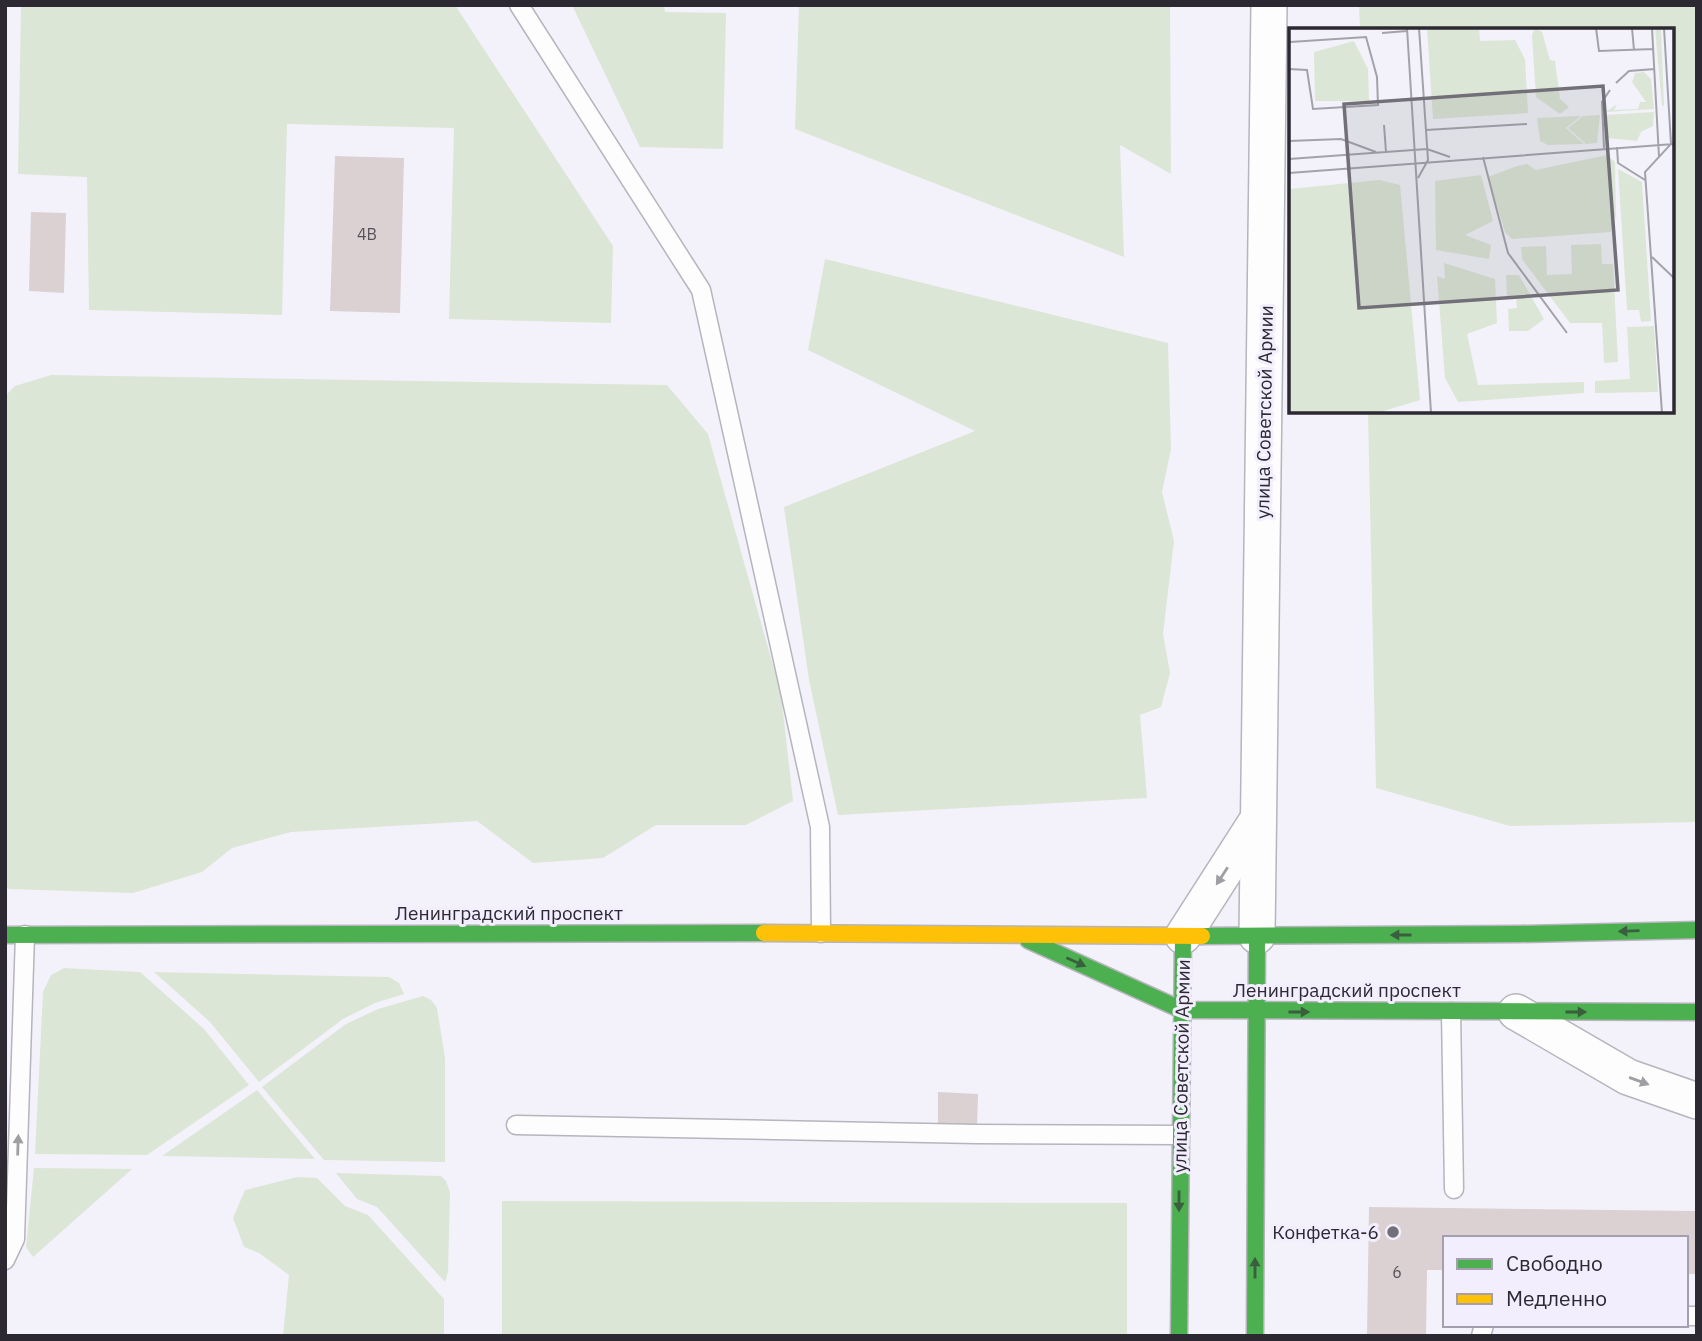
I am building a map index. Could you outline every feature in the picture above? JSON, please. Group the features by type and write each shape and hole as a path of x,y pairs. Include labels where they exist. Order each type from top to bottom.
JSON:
{"main road":[{"name":"Ленинградский проспект","path":"5,935 821,933 1257,936 1697,930"},
{"name":"Ленинградский проспект","path":"1014,934 1182,1010 1697,1012"},
{"name":"улица Советской Армии","path":"1180,1336 1183,936"},
{"name":"улица Советской Армии","path":"1255,1336 1257,936"}],"street":[{"name":"улица Советской Армии","path":"1257,936 1269,5"},
{"name":"улица Советской Армии","path":"1183,936 1258,818"},
{"path":"1516,1012 1628,1077 1697,1101"}],"lane":[{"path":"519,5 701,290 820,827 821,933"},
{"path":"5,1260 15,1239 25,935"},
{"path":"1451,1012 1454,1189"},
{"path":"516,1125 976,1135 1180,1135"}],"green space":[{"path":"21,5 455,5 613,246 611,323 449,319 454,128 287,124 282,315 89,310 87,177 18,174"},
{"path":"572,5 664,5 665,12 726,13 723,149 640,147"},
{"path":"799,5 1170,5 1171,174 1120,145 1124,257 795,129"},
{"path":"1359,5 1697,5 1697,822 1510,826 1376,788 1368,413 1674,413 1674,28 1360,28"},
{"path":"825,259 1168,343 1171,449 1162,492 1174,541 1163,634 1170,673 1161,707 1140,715 1147,798 838,815 809,680 784,507 975,431 808,350"},
{"path":"51,375 667,385 708,434 781,694 793,801 746,825 656,825 603,858 533,863 477,821 291,832 232,848 202,872 133,893 9,889 5,886 5,396 15,386"},
{"path":"64,968 140,972 204,1029 249,1085 147,1155 35,1154 43,992 51,975"},
{"path":"154,972 389,977 399,983 404,994 375,1003 343,1019 259,1082 210,1022"},
{"path":"423,996 431,1000 437,1008 445,1058 445,1162 324,1160 262,1087 346,1024 378,1009"},
{"path":"257,1090 315,1159 162,1156"},
{"path":"34,1168 132,1169 33,1257 26,1247"},
{"path":"336,1173 441,1176 446,1181 450,1192 448,1272 445,1282 377,1207 357,1199"},
{"path":"297,1177 317,1178 345,1206 368,1215 444,1299 444,1336 283,1336 289,1275 259,1253 244,1247 233,1218 245,1190"},
{"path":"502,1201 1127,1203 1127,1336 502,1336"}],"building":[{"path":"335,156 404,158 400,313 330,311"},
{"path":"31,212 66,213 64,293 29,291"},
{"path":"938,1092 978,1094 977,1128 938,1127"},
{"path":"1369,1207 1697,1211 1697,1274 1688,1274 1688,1236 1443,1236 1443,1270 1427,1270 1426,1336 1367,1336"}],"traffic: fast":[{"path":"1202,936 1697,930"},
{"path":"5,935 764,933"},
{"path":"1179,1336 1183,936"},
{"path":"1255,1336 1257,936"},
{"path":"1028,940 1182,1010 1697,1012"}],"traffic: slow":[{"path":"764,933 1202,936"}],"place":[{"name":"Конфетка-6","path":"1393,1232"}]}
